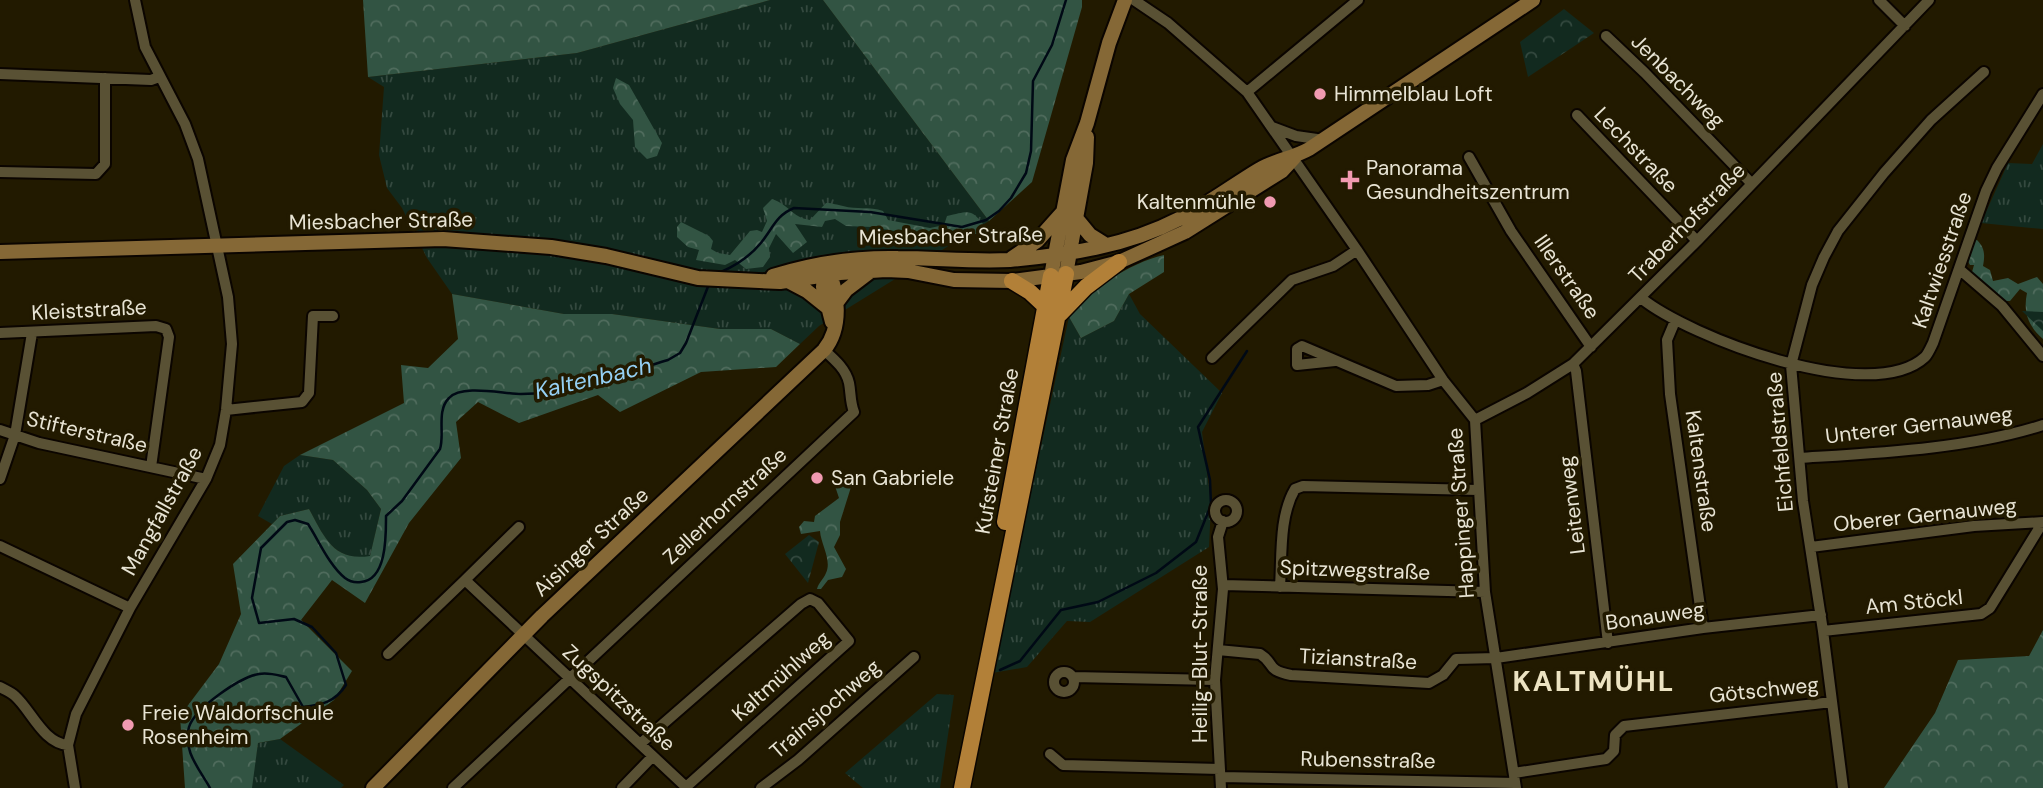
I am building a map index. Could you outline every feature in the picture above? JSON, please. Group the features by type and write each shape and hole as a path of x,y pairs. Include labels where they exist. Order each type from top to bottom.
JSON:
{"main road":[{"name":"Kufsteiner Straße","path":"962,788 1059,275 1070,253 1073,160 1125,0"},
{"name":"Miesbacher Straße","path":"759,281 826,271 873,270 908,271 954,280 1012,281 1059,275 1119,262 1185,232 1282,171 1294,158 1533,0"},
{"name":"Miesbacher Straße","path":"0,252 443,239 551,247 606,256 698,278 788,281 887,258 1009,260 1106,246 1179,219 1267,165 1294,158"},
{"name":"Kufsteiner Straße","path":"1059,275 1055,255 1070,215"},
{"path":"1009,260 1070,215 1090,235 1106,246"},
{"path":"1012,281 1030,292 1052,312 1119,262"},
{"path":"788,281 832,304 860,278 873,270"},
{"name":"Aisinger Straße","path":"373,788 524,636 824,350 830,340 833,326 832,304 823,287 826,271"},
{"name":"Kufsteiner Straße","path":"953,788 997,574 1025,410 1052,312"}],"street":[{"name":"Mangfallstraße","path":"75,788 68,745 76,714 130,608 206,480 220,445 232,344 228,297 198,159 185,124 145,47 135,0"},
{"name":"Happinger Straße","path":"1134,0 1167,23 1247,92 1443,380 1475,420 1485,592 1515,781"},
{"path":"1247,92 1358,0"},
{"path":"1879,0 1905,26"},
{"name":"Traberhofstraße","path":"1475,420 1527,393 1573,364 1697,241 1929,0"},
{"name":"Jenbachweg","path":"1606,36 1752,184"},
{"name":"Eichfeldstraße","path":"1843,788 1803,501 1791,365 1812,285 1838,231 1931,120 1984,72"},
{"path":"0,74 151,80 159,77"},
{"path":"0,172 96,174 105,164 105,78"},
{"name":"Kaltwiesstraße","path":"1641,298 1652,308 1675,321 1774,361 1838,372 1880,373 1902,370 1925,357 1933,343 1986,191 1997,168 2043,94"},
{"name":"Lechstraße","path":"1577,116 1697,241"},
{"path":"1272,127 1296,136 1324,140"},
{"name":"Illerstraße","path":"1469,157 1511,231 1591,347"},
{"path":"1212,358 1292,280 1333,266 1357,250"},
{"path":"1959,268 2002,306 2043,356"},
{"path":"226,410 302,402 309,393 313,316 333,316"},
{"name":"Kaltenstraße","path":"1675,321 1667,340 1670,394 1703,628"},
{"name":"Kleiststraße","path":"0,333 156,326 166,330 169,337 151,467"},
{"path":"0,479 15,435 32,333"},
{"name":"Zellerhornstraße","path":"569,677 854,412 850,403 849,379 824,350"},
{"path":"1335,361 1396,386 1429,385 1443,380"},
{"name":"Leitenweg","path":"1573,364 1576,371 1608,642"},
{"name":"Unterer Gernauweg","path":"1800,458 1876,453 2007,436 2043,425"},
{"name":"Stifterstraße","path":"0,430 206,480"},
{"path":"1280,587 1285,523 1289,498 1294,489 1303,486 1478,490"},
{"name":"Heilig-Blut-Straße","path":"1221,778 1215,680 1223,585 1218,537 1223,521"},
{"name":"Oberer Gernauweg","path":"1811,548 1974,526 2043,522"},
{"name":"Am Stöckl","path":"1823,631 1981,614 1990,608 2043,522"},
{"path":"388,654 519,527"},
{"path":"0,547 130,608"},
{"name":"Zugspitzstraße","path":"466,580 686,788"},
{"name":"Spitzwegstraße","path":"1223,585 1485,592"},
{"name":"Kaltmühlweg","path":"640,744 801,604 810,599 818,603 849,641 686,788"},
{"name":"Bonauweg","path":"1496,658 1703,628 1821,615"},
{"name":"Tizianstraße","path":"1218,650 1260,654 1265,657 1270,667 1279,673 1429,683 1443,675 1456,659 1496,658"},
{"name":"Trainsjochweg","path":"761,788 798,760 914,657"},
{"path":"453,788 569,677"},
{"path":"1073,677 1215,680"},
{"path":"0,687 15,695 43,730 62,745 68,745"},
{"name":"Götschweg","path":"1515,781 1606,759 1614,751 1615,735 1624,726 1832,702"},
{"name":"Rubensstraße","path":"1050,754 1063,765 1221,778 1515,781"},
{"path":"622,788 653,756"}],"green space":[{"path":"363,0 770,0 577,53 368,77"},
{"path":"770,0 823,0 989,221 819,326 800,344 771,329 720,329 612,314 564,314 452,294 427,258 402,208 387,188 379,155 384,87 368,77 577,53"},
{"path":"823,0 1082,0 1032,182 989,221"},
{"path":"1564,9 1594,33 1528,77 1520,42"},
{"path":"616,78 629,85 662,143 657,156 647,159 635,147 633,120 620,104 613,88"},
{"path":"2043,144 2043,229 1981,223 2008,163 2032,164"},
{"path":"772,199 810,220 828,203 883,211 888,220 930,228 944,225 947,216 970,213 986,228 976,234 950,235 945,229 932,234 917,235 872,227 846,226 835,219 825,221 822,227 795,224 807,242 793,253 776,234 769,248 770,257 763,267 746,269 735,260 725,265 696,260 699,250 688,247 677,237 677,227 681,222 709,236 713,241 711,249 730,255 750,231 762,232 767,221 763,208"},
{"path":"1977,240 1984,252 1983,266 1990,270 1993,281 2008,278 2018,284 2037,277 2043,284 2043,339 2028,318 2027,293 2020,289 2010,301 2001,301 1972,272 1974,265 1970,265 1966,258 1972,241"},
{"path":"1164,255 1164,272 1129,294 1114,321 1081,338 1069,317 1078,306 1124,271"},
{"path":"452,294 564,314 612,314 720,329 771,329 800,344 776,367 701,372 620,412 598,395 519,423 478,402 456,422 461,458 409,523 365,603 332,580 301,620 352,671 334,700 280,739 258,743 252,788 185,788 180,716 219,664 241,614 233,564 280,516 309,509 325,537 338,551 357,557 370,556 381,509 367,490 333,460 300,455 404,403 401,365 428,368 458,339"},
{"path":"1129,294 1140,314 1222,393 1202,432 1211,504 1209,547 1090,622 1067,621 1027,667 992,673 1069,317 1081,338 1114,321"},
{"path":"2022,311 2043,312 2043,331"},
{"path":"300,455 333,460 367,490 381,509 370,557 357,557 338,551 325,538 309,509 280,516 272,524 258,516 284,466"},
{"path":"839,481 846,482 851,487 840,522 840,535 834,547 846,569 842,577 828,580 821,589 817,589 828,568 820,531 801,534 799,527 804,521 814,522 815,516 839,498 835,486"},
{"path":"809,535 819,542 808,583 785,554"},
{"path":"2043,630 2043,788 1884,788 1935,713 1958,660 2029,656"},
{"path":"937,694 954,695 940,788 863,788 845,773"},
{"path":"280,739 344,785 341,788 251,788 258,743"}],"waterway":[{"name":"Kaltenbach","path":"721,272 752,253 778,219 794,208 870,212 962,227 986,220 999,211 1011,198 1026,173 1031,151 1033,81 1052,45 1066,0"},
{"name":"Kaltenbach","path":"210,788 193,759 187,735 193,719 219,694 251,676 272,674 286,677 303,707 328,702 346,685 336,653 312,627 294,619 259,623 252,598 261,548 287,522 295,520 308,524 329,560 345,578 357,582 370,579 376,574 383,555 386,516 402,501 440,449 443,409 449,398 463,391 521,394 558,391 668,360 680,353 686,343 709,284"},
{"path":"1000,670 1020,661 1061,610 1098,602 1156,573 1196,542 1211,505 1210,480 1198,427 1247,351"}],"place":[{"name":"Himmelblau Loft","path":"1320,94"},
{"name":"Panorama Gesundheitszentrum","path":"1350,180"},
{"name":"Kaltenmühle","path":"1270,202"},
{"name":"San Gabriele","path":"817,478"},
{"name":"Freie Waldorfschule Rosenheim","path":"128,725"}],"district":[{"name":"KALTMÜHL","path":"1594,681"}]}
